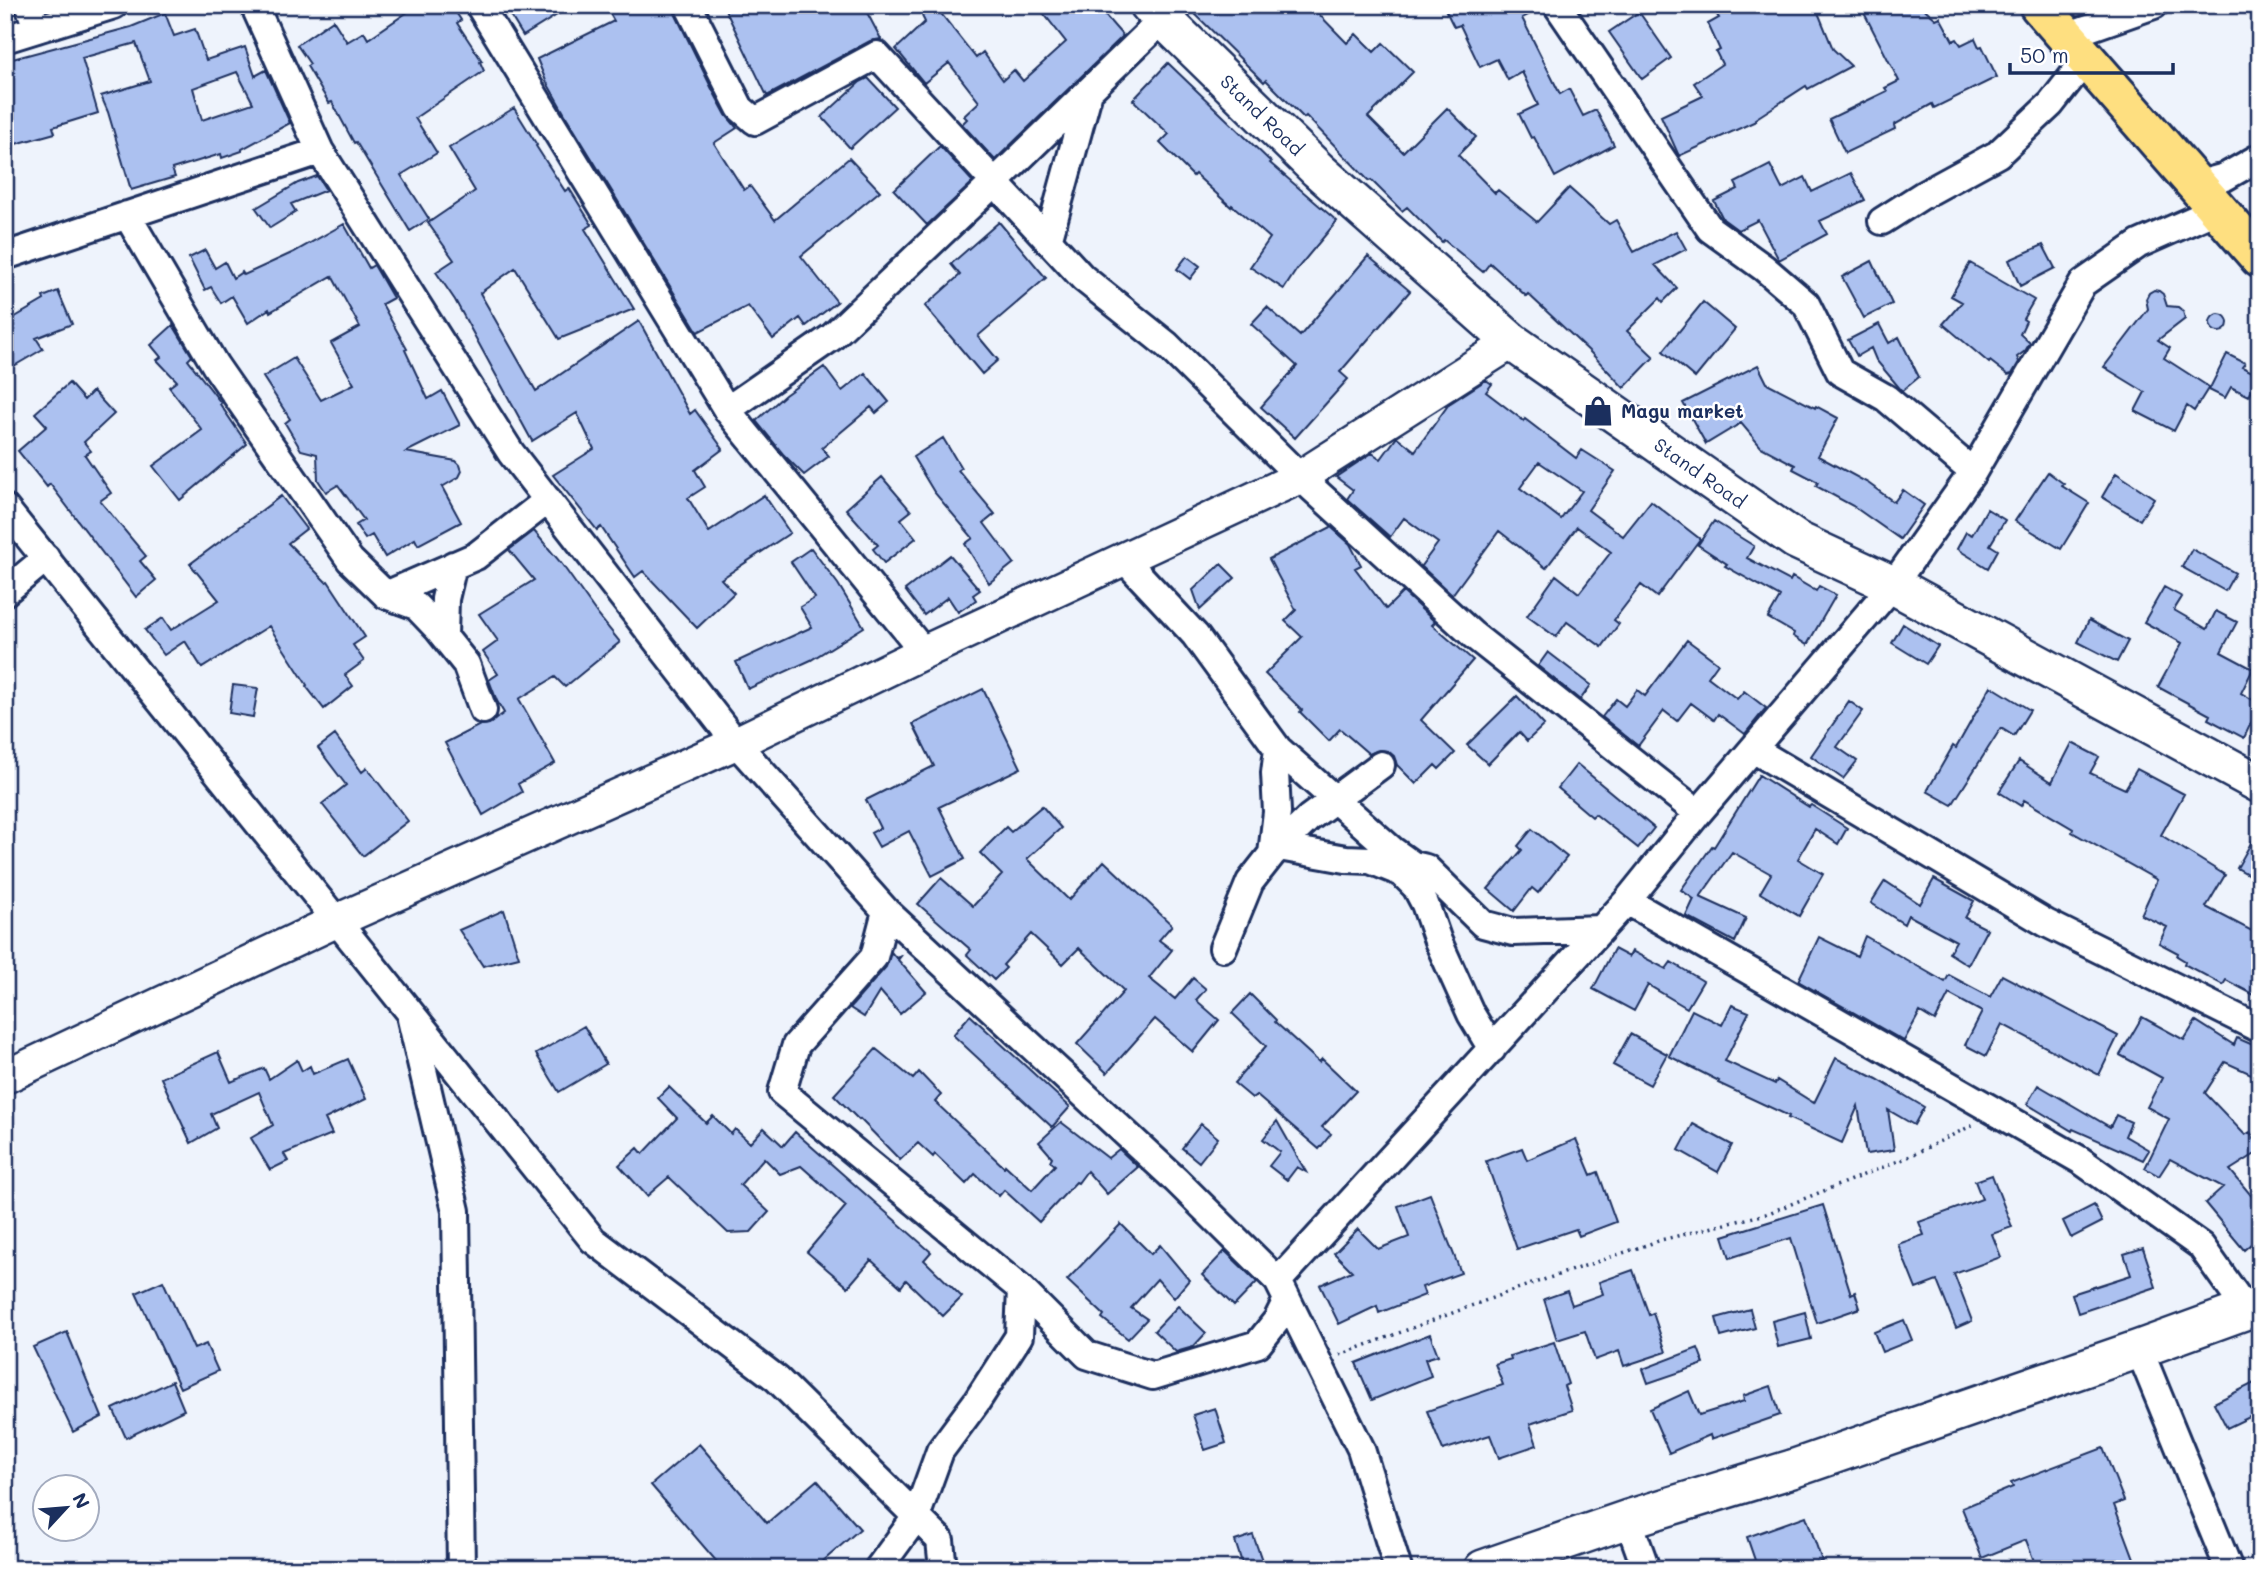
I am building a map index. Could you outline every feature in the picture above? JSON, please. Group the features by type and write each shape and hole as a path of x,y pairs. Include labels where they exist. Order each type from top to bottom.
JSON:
{"highway":[{"path":"2039,5 2260,258"}],"main road":[{"name":"Stand Road","path":"1156,12 1318,170 1512,341 1796,540 1893,585 2260,784"},
{"path":"1483,1569 1629,1519 1792,1469 2253,1308"}],"street":[{"path":"5,39 33,17 114,5"},
{"path":"254,5 320,151 511,453 736,743 887,911 1176,1180 1282,1290 1361,1449 1398,1569"},
{"path":"479,5 727,410 924,652"},
{"path":"688,5 740,108 755,121 877,55 1083,278 1167,345 1300,477 1473,635 1698,813"},
{"path":"1556,5 1710,229 1764,268 1806,304 1840,372 1886,398 1973,472"},
{"path":"1882,221 1998,154 2051,104 2076,47 2154,5"},
{"path":"727,410 832,337 1089,91 1156,12"},
{"path":"1048,241 1089,91"},
{"path":"5,256 320,151"},
{"path":"887,911 874,957 796,1045 782,1092 1021,1289 1087,1355 1153,1376 1258,1344 1277,1320 1282,1290 1492,1049 1627,901 1698,813 1893,585 1973,472 2083,283 2206,197 2225,177 2260,157"},
{"path":"127,215 215,365 349,559 386,595 416,606 444,636 466,664 483,710"},
{"path":"5,1077 336,921 736,743 924,652 1300,477 1512,341"},
{"path":"386,595 476,556 548,500"},
{"path":"5,508 593,1240 777,1379 940,1540 943,1569"},
{"path":"5,592 46,558"},
{"path":"1124,559 1195,635 1278,749 1392,850 1413,865 1426,868 1483,924 1513,932 1601,929"},
{"path":"444,636 445,599 453,565"},
{"path":"1276,850 1278,812 1275,774 1278,749"},
{"path":"1753,749 2046,923 2260,1029"},
{"path":"1223,948 1250,882 1276,850 1309,818 1381,765"},
{"path":"1276,850 1370,860 1402,873 1416,887 1425,904 1438,941 1471,1014 1492,1049"},
{"path":"1627,901 2080,1160 2201,1246 2253,1308"},
{"path":"410,1012 456,1211 461,1569"},
{"path":"878,1569 916,1517 940,1451 977,1401 1019,1336 1021,1289"},
{"path":"2139,1349 2229,1569"},
{"path":"1629,1519 1646,1569"}],"path":[{"path":"1318,1363 1510,1291 1661,1240 1766,1214 1906,1158 1997,1113"}],"building":[{"path":"418,5 451,5 461,20 457,23 482,61 480,62 484,71 415,118 437,153 401,175 429,219 410,231 356,142 354,143 332,102 329,103 307,66 310,64 297,45 333,20 347,42 364,32 368,39"},
{"path":"504,5 573,5 523,36"},
{"path":"605,5 671,5 712,89 726,115 737,128 714,143 744,190 750,186 775,220 849,158 880,191 801,256 837,302 806,326 800,318 773,339 748,306 698,332 567,118 537,59 614,21"},
{"path":"723,5 863,5 881,39 870,41 767,96"},
{"path":"1037,5 1096,5 1123,36 995,160 962,124 967,119 964,116 979,102 949,63 924,83 896,49 925,22 922,16 935,6 976,58 983,52 1003,80 1014,70 1023,81 1066,42"},
{"path":"1186,5 1310,5 1347,43 1356,34 1374,52 1383,43 1413,72 1368,117 1403,152 1447,108 1476,137 1458,155 1495,193 1498,190 1537,222 1569,188 1609,224 1616,220 1634,252 1676,231 1686,249 1655,265 1677,288 1663,302 1660,298 1627,331 1654,357 1624,388 1528,294 1526,296 1490,263 1483,272 1444,240 1442,242 1407,207 1402,211 1306,116 1304,118 1266,80 1264,82"},
{"path":"1443,5 1541,5 1542,8 1522,18 1560,94 1569,89 1583,116 1596,110 1614,145 1555,177 1519,114 1538,105 1522,72 1508,80 1497,59 1480,67 1460,25 1454,27"},
{"path":"1710,5 1815,5 1833,49 1851,66 1808,89 1806,86 1755,119 1756,121 1679,156 1661,116 1703,96 1694,83 1722,64 1716,52 1720,50 1708,24 1719,18"},
{"path":"1860,5 1920,5 1936,19 1940,17 1953,41 1957,39 1961,45 1975,38 1979,47 1982,46 1997,77 1934,108 1932,104 1894,125 1895,129 1845,153 1829,119 1887,91 1885,88 1899,81"},
{"path":"1639,12 1671,58 1642,79 1609,32"},
{"path":"165,13 174,36 195,29 206,60 245,47 255,76 266,70 290,123 242,151 222,158 221,154 172,169 175,177 131,190 101,96 150,81 136,43 82,58 98,113 53,127 55,133 5,147 5,61 131,27","holes":["237,72 253,103 202,120 193,88"]},
{"path":"1168,63 1270,163 1337,221 1284,289 1250,267 1270,238 1195,174 1193,176 1160,143 1169,134 1133,100"},
{"path":"868,78 895,107 850,148 822,117 860,82"},
{"path":"514,108 565,191 569,188 592,225 585,229 634,309 559,339 515,268 480,293 536,391 639,321 690,414 695,410 723,449 695,470 705,487 688,498 709,532 764,495 790,533 721,579 734,593 697,628 643,571 635,577 601,527 597,530 553,475 594,449 577,413 532,441 455,300 436,272 454,260 428,223 475,191 449,148"},
{"path":"940,146 973,182 927,225 894,190"},
{"path":"1770,165 1782,189 1805,177 1812,192 1851,173 1865,200 1820,221 1827,234 1779,260 1758,220 1738,230 1723,219 1714,201 1738,189 1735,183"},
{"path":"317,176 326,190 291,204 296,212 270,228 256,208 298,183"},
{"path":"999,222 1046,278 978,336 998,360 982,374 925,306 960,275 951,264"},
{"path":"344,224 369,268 374,265 393,298 382,304 407,349 405,350 428,399 442,391 460,425 406,452 456,461 460,465 462,471 459,477 442,487 461,522 418,545 415,539 385,557 372,535 365,539 356,525 364,520 338,485 326,492 318,480 317,454 301,450 285,423 290,419 263,377 294,358 321,400 354,384 331,343 360,327 332,276 248,323 232,296 221,303 211,287 205,290 189,258 205,250 215,268 225,262 233,278 294,252"},
{"path":"2043,245 2055,268 2020,286 2009,260"},
{"path":"1187,256 1200,266 1190,279 1177,269"},
{"path":"1368,256 1410,291 1340,372 1348,379 1295,438 1261,407 1297,366 1251,324 1267,307 1300,336"},
{"path":"1872,261 1892,304 1864,318 1842,277"},
{"path":"1970,263 2034,300 2023,319 2026,321 2020,334 2030,343 2017,357 2019,362 2012,374 2008,375 1990,361 1989,363 1943,324 1962,302 1951,296"},
{"path":"2154,290 2163,294 2167,306 2178,307 2183,311 2185,319 2158,340 2170,348 2164,358 2209,387 2194,411 2187,406 2174,431 2135,411 2145,392 2104,367 2148,309 2146,299"},
{"path":"58,291 72,324 36,338 43,349 14,366 5,353 5,323 44,300 43,297"},
{"path":"1703,302 1735,329 1695,378 1663,351"},
{"path":"2219,314 2227,319 2228,323 2223,331 2219,332 2211,327 2210,323 2215,315"},
{"path":"1879,324 1889,343 1899,337 1919,377 1902,391 1876,360 1871,348 1857,356 1848,340"},
{"path":"173,325 192,356 188,360 221,403 247,444 180,500 153,466 202,430 169,387 177,381 157,360 161,357 151,345"},
{"path":"2227,354 2245,363 2242,367 2259,375 2249,396 2231,387 2225,398 2209,390"},
{"path":"1758,365 1767,383 1838,418 1818,456 1868,483 1894,502 1903,490 1924,505 1900,539 1853,506 1816,486 1818,482 1793,469 1795,465 1761,447 1741,423 1706,444 1683,403"},
{"path":"824,367 842,391 865,373 889,402 876,413 871,407 822,448 829,456 804,475 756,421 785,395"},
{"path":"1486,380 1492,384 1486,392 1576,458 1582,450 1615,471 1588,510 1623,536 1651,501 1700,539 1657,597 1641,585 1614,620 1619,624 1602,647 1567,622 1556,637 1527,616 1556,575 1579,593 1611,552 1577,527 1546,568 1499,531 1452,595 1421,566 1438,543 1404,518 1390,537 1347,499 1353,490 1336,477 1372,453 1381,459 1397,437 1415,451 1449,404","holes":["1539,462 1582,491 1561,519 1520,488"]},
{"path":"69,383 84,400 93,391 114,414 84,442 91,451 85,455 111,493 100,501 146,556 140,561 156,580 136,597 50,484 47,487 18,451 47,426 35,413"},
{"path":"943,438 961,468 958,470 995,514 984,523 1014,563 989,583 965,544 973,538 934,492 913,457"},
{"path":"2048,472 2064,484 2062,486 2089,503 2061,549 2015,521"},
{"path":"2116,473 2154,498 2140,520 2102,497"},
{"path":"882,477 911,511 901,519 916,538 884,563 873,549 878,545 846,509"},
{"path":"281,496 306,529 288,543 326,582 328,581 365,637 353,645 364,661 345,675 353,686 324,709 306,686 269,626 202,668 185,641 164,655 145,630 163,618 171,630 219,600 190,564"},
{"path":"1987,509 2005,520 1990,545 1998,550 1988,568 1957,549 1966,532 1972,535"},
{"path":"1714,521 1754,546 1747,558 1790,581 1792,577 1816,591 1819,586 1836,595 1807,645 1793,636 1794,633 1768,618 1780,597 1725,566 1727,564 1698,545"},
{"path":"1331,527 1350,544 1361,565 1355,568 1386,609 1403,592 1435,622 1432,625 1473,660 1421,720 1455,753 1439,769 1435,765 1416,784 1397,765 1394,756 1388,751 1379,750 1369,754 1340,729 1329,741 1265,674 1302,637 1285,621 1296,610 1269,559"},
{"path":"534,531 620,642 565,687 555,677 519,699 555,763 518,784 522,792 483,815 445,743 480,725 489,724 504,713 489,680 498,674 483,652 498,641 479,614 534,580 509,550"},
{"path":"811,548 838,584 864,627 811,660 748,689 736,662 812,627 800,607 815,598 791,562"},
{"path":"2192,549 2235,573 2225,591 2182,567"},
{"path":"950,555 980,590 973,595 976,600 958,612 948,597 924,615 905,590"},
{"path":"1221,564 1235,578 1200,610 1193,590"},
{"path":"2164,587 2182,597 2174,610 2207,629 2216,611 2237,622 2221,652 2253,669 2241,693 2260,704 2244,738 2208,719 2210,715 2158,687 2182,643 2144,622"},
{"path":"2089,620 2128,641 2117,662 2078,642"},
{"path":"1903,624 1938,646 1926,664 1892,643"},
{"path":"1687,640 1718,663 1708,677 1737,699 1744,691 1766,708 1745,734 1718,714 1714,720 1691,703 1677,721 1664,711 1638,746 1602,717 1616,699 1625,706 1637,690 1645,696"},
{"path":"1548,652 1591,685 1580,700 1538,666"},
{"path":"233,685 258,688 253,717 229,713"},
{"path":"1991,686 2030,710 2014,736 2001,728 1952,805 1927,791 1953,746 1956,748"},
{"path":"983,689 1021,768 939,807 965,859 932,876 909,831 879,847 871,833 880,828 866,800 934,766 913,724"},
{"path":"1517,696 1544,725 1527,741 1519,732 1488,764 1467,745"},
{"path":"1849,701 1863,711 1837,747 1857,761 1843,779 1811,756"},
{"path":"335,735 362,772 367,768 408,821 363,856 322,804 346,785 318,748"},
{"path":"2072,743 2099,757 2090,773 2125,789 2137,769 2184,794 2161,835 2225,875 2206,907 2260,935 2260,998 2226,980 2223,985 2184,964 2185,961 2177,956 2178,953 2159,943 2167,927 2141,915 2157,880 2072,832 2073,829 2024,800 2021,806 1999,792 2019,761 2052,782"},
{"path":"1577,764 1654,828 1638,848 1595,814 1592,817 1558,788"},
{"path":"1759,775 1847,828 1838,844 1815,829 1798,859 1823,874 1799,916 1760,893 1771,874 1732,852 1700,897 1746,918 1735,942 1686,916 1694,899 1681,890 1712,846 1714,847"},
{"path":"1042,806 1061,828 1027,859 1069,900 1104,861 1172,925 1159,940 1172,950 1149,978 1175,999 1193,978 1206,989 1196,1000 1219,1020 1193,1052 1155,1019 1107,1073 1077,1044 1124,991 1079,948 1063,964 1031,934 1003,965 1006,968 994,980 967,955 971,950 918,904 941,878 973,906 1002,875 980,853 1006,827 1011,832"},
{"path":"2260,827 2260,881 2237,868"},
{"path":"1532,829 1567,857 1538,893 1532,888 1514,911 1488,889 1522,850 1518,846"},
{"path":"1934,879 1974,901 1965,918 1987,929 1968,965 1949,953 1956,941 1908,915 1904,924 1871,903 1885,881 1920,904"},
{"path":"504,910 519,957 483,966 459,930"},
{"path":"1865,936 1945,982 1949,975 1990,997 2002,975 2118,1036 2099,1075 2002,1024 1986,1056 1965,1045 1982,1012 1949,994 1935,1021 1920,1012 1904,1041 1798,981 1819,937 1857,956"},
{"path":"1614,949 1629,957 1632,951 1666,969 1671,962 1703,981 1687,1008 1648,985 1634,1011 1593,989"},
{"path":"891,952 896,958 901,956 898,960 926,992 900,1014 880,991 864,1017 850,1008 886,967"},
{"path":"1250,994 1275,1022 1319,1062 1322,1059 1356,1091 1322,1127 1331,1134 1319,1149 1256,1095 1252,1098 1234,1083 1266,1046 1232,1013"},
{"path":"1732,1005 1749,1012 1725,1061 1775,1084 1777,1080 1814,1103 1836,1058 1924,1107 1914,1125 1888,1110 1894,1150 1866,1154 1858,1106 1842,1143 1718,1083 1719,1081 1669,1056 1692,1010 1722,1025"},
{"path":"970,1015 1070,1107 1052,1127 953,1035"},
{"path":"2142,1017 2184,1040 2196,1021 2234,1045 2237,1038 2260,1048 2260,1078 2225,1062 2205,1093 2245,1135 2250,1132 2260,1148 2260,1151 2230,1170 2260,1206 2260,1236 2244,1250 2205,1203 2223,1187 2170,1159 2159,1176 2145,1168 2169,1119 2147,1107 2162,1078 2120,1055"},
{"path":"584,1026 606,1064 559,1092 536,1054"},
{"path":"1630,1034 1667,1054 1650,1085 1613,1065"},
{"path":"876,1049 913,1079 919,1072 941,1095 935,1102 1032,1190 1055,1165 1050,1161 1052,1157 1039,1142 1061,1122 1108,1158 1119,1149 1138,1167 1107,1194 1087,1171 1039,1222 1004,1190 999,1196 975,1174 966,1184 935,1154 933,1157 918,1143 900,1160 834,1095"},
{"path":"218,1052 231,1082 264,1068 269,1079 297,1060 302,1071 310,1066 313,1074 348,1059 366,1099 325,1119 332,1134 284,1154 288,1161 270,1170 251,1138 273,1125 259,1092 211,1114 217,1128 191,1143 161,1078"},
{"path":"2038,1085 2110,1127 2116,1115 2131,1122 2125,1136 2149,1150 2143,1160 2073,1129 2072,1131 2027,1104"},
{"path":"669,1087 706,1123 713,1116 731,1134 735,1129 750,1143 764,1128 783,1146 795,1132 931,1252 924,1260 962,1297 943,1316 906,1280 901,1287 871,1260 848,1287 807,1252 846,1206 801,1166 780,1174 764,1158 740,1185 769,1212 751,1232 728,1233 669,1177 647,1196 619,1165 638,1148 643,1154 677,1118 658,1098"},
{"path":"1277,1121 1306,1172 1297,1167 1287,1180 1269,1166 1280,1152 1263,1139"},
{"path":"1201,1124 1218,1138 1199,1162 1182,1148"},
{"path":"1693,1124 1732,1145 1718,1172 1679,1150"},
{"path":"1576,1139 1591,1175 1598,1172 1616,1222 1579,1236 1576,1229 1517,1249 1486,1161 1522,1148 1527,1160"},
{"path":"1992,1175 2012,1227 1992,1234 2001,1257 1954,1274 1972,1321 1956,1328 1937,1281 1916,1289 1898,1244 1924,1235 1919,1222 1982,1199 1975,1181"},
{"path":"1430,1194 1461,1273 1422,1287 1425,1295 1379,1313 1377,1306 1339,1324 1320,1285 1352,1271 1334,1253 1358,1229 1378,1249 1409,1237 1398,1206"},
{"path":"1823,1205 1851,1294 1855,1292 1860,1308 1817,1323 1791,1238 1730,1258 1723,1236"},
{"path":"2094,1205 2102,1222 2071,1238 2063,1221"},
{"path":"1121,1224 1151,1254 1160,1245 1189,1280 1174,1298 1157,1279 1131,1308 1147,1319 1128,1339 1102,1318 1104,1315 1067,1280"},
{"path":"2143,1248 2156,1287 2078,1313 2072,1294 2131,1275 2124,1254"},
{"path":"1225,1251 1257,1282 1234,1306 1202,1275"},
{"path":"1633,1270 1649,1315 1653,1313 1666,1352 1624,1366 1619,1351 1595,1360 1585,1331 1557,1340 1544,1299 1567,1291 1572,1305 1603,1294 1599,1282"},
{"path":"163,1281 194,1349 206,1344 218,1371 180,1388 136,1293"},
{"path":"1178,1306 1206,1333 1193,1347 1176,1352 1154,1331"},
{"path":"1750,1309 1755,1328 1721,1337 1716,1318"},
{"path":"1805,1312 1811,1339 1778,1347 1772,1321"},
{"path":"1904,1320 1912,1340 1882,1352 1874,1332"},
{"path":"67,1332 102,1417 73,1432 33,1347"},
{"path":"1430,1334 1438,1355 1425,1359 1431,1376 1372,1400 1356,1363"},
{"path":"1554,1342 1568,1384 1564,1386 1572,1410 1530,1424 1537,1445 1499,1458 1490,1435 1443,1450 1427,1411 1503,1385 1495,1364 1511,1359 1510,1356"},
{"path":"1698,1348 1704,1364 1648,1383 1643,1369"},
{"path":"172,1381 184,1410 126,1438 113,1409"},
{"path":"2254,1383 2260,1395 2260,1412 2227,1428 2214,1403"},
{"path":"1771,1386 1780,1415 1711,1439 1710,1435 1669,1453 1650,1409 1689,1391 1699,1415 1744,1401 1743,1396"},
{"path":"1215,1408 1226,1443 1205,1450 1193,1415"},
{"path":"699,1444 767,1523 817,1480 860,1529 814,1569 723,1569 651,1485"},
{"path":"2103,1448 2124,1501 2114,1505 2138,1569 2037,1569 2026,1540 1982,1558 1962,1508 2013,1487 2011,1483"},
{"path":"1806,1516 1822,1561 1800,1569 1758,1569 1747,1537"},
{"path":"1253,1535 1265,1569 1244,1569 1235,1541"}],"place":[{"name":"Magu market","path":"1598,411"}]}
